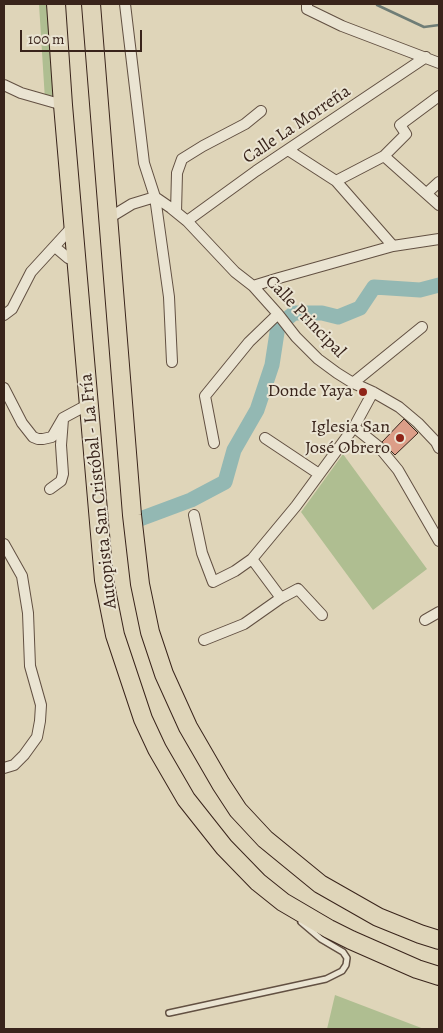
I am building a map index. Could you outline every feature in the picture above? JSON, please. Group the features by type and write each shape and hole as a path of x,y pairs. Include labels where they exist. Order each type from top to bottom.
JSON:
{"highway":[{"name":"Autopista San Cristóbal - La Fría","path":"56,4 104,580 115,635 143,719 171,774 204,824 240,865 285,907 351,940 439,976"},
{"name":"Autopista San Cristóbal - La Fría","path":"91,4 132,515 140,584 150,632 157,654 188,727 229,797 238,810 265,839 320,884 370,912 420,934 439,940"}],"street":[{"path":"124,4 144,163 154,197 169,297 172,362"},
{"path":"307,4 307,9 342,26 439,63"},
{"name":"Calle La Morreña","path":"187,221 426,57"},
{"path":"4,85 21,93 63,105"},
{"path":"336,181 384,156 406,134 400,125 439,96"},
{"path":"176,212 177,173 182,159 245,124 261,111"},
{"path":"288,150 336,181 393,246"},
{"path":"384,156 439,204"},
{"path":"427,193 439,182"},
{"path":"108,218 132,204 154,197"},
{"name":"Calle Principal","path":"154,197 187,221 235,272 253,286 296,337 318,359 336,373 399,407 418,423 436,442 439,448"},
{"path":"4,315 12,310 31,272 74,225"},
{"path":"253,286 393,246 439,239"},
{"path":"55,247 68,258 77,261"},
{"path":"214,443 205,396 249,342 278,314"},
{"path":"353,383 422,327"},
{"path":"4,388 22,424 33,437 43,440 52,437 63,418 89,404"},
{"path":"194,515 202,553 213,582 252,559 296,506 354,427 373,392"},
{"path":"50,489 61,481 63,474 61,445 63,418"},
{"path":"354,427 379,447 398,470 439,541"},
{"path":"265,438 319,474"},
{"path":"4,544 22,576 28,613 30,666 41,705 37,737 14,765 4,768"},
{"path":"252,559 282,598"},
{"path":"204,640 244,624 298,589 322,615"},
{"path":"424,620 439,612"}],"lane":[{"path":"169,1012 326,979 342,971 346,966 347,958 343,952 321,940 297,919"}],"green space":[{"path":"39,4 56,4 63,105 45,100"},
{"path":"343,454 427,569 373,610 301,512"},
{"path":"335,995 424,1029 327,1029"}],"building":[{"name":"Iglesia San José Obrero","path":"404,419 418,433 395,455 382,442"}],"waterway":[{"path":"377,5 424,27 439,25"},
{"path":"140,519 191,500 225,482 234,450 257,410 272,365 278,326 294,313 322,313 338,317 360,308 374,287 420,290 439,285"}],"place":[{"name":"Donde Yaya","path":"363,392"},
{"name":"Iglesia San José Obrero","path":"400,438"}]}
